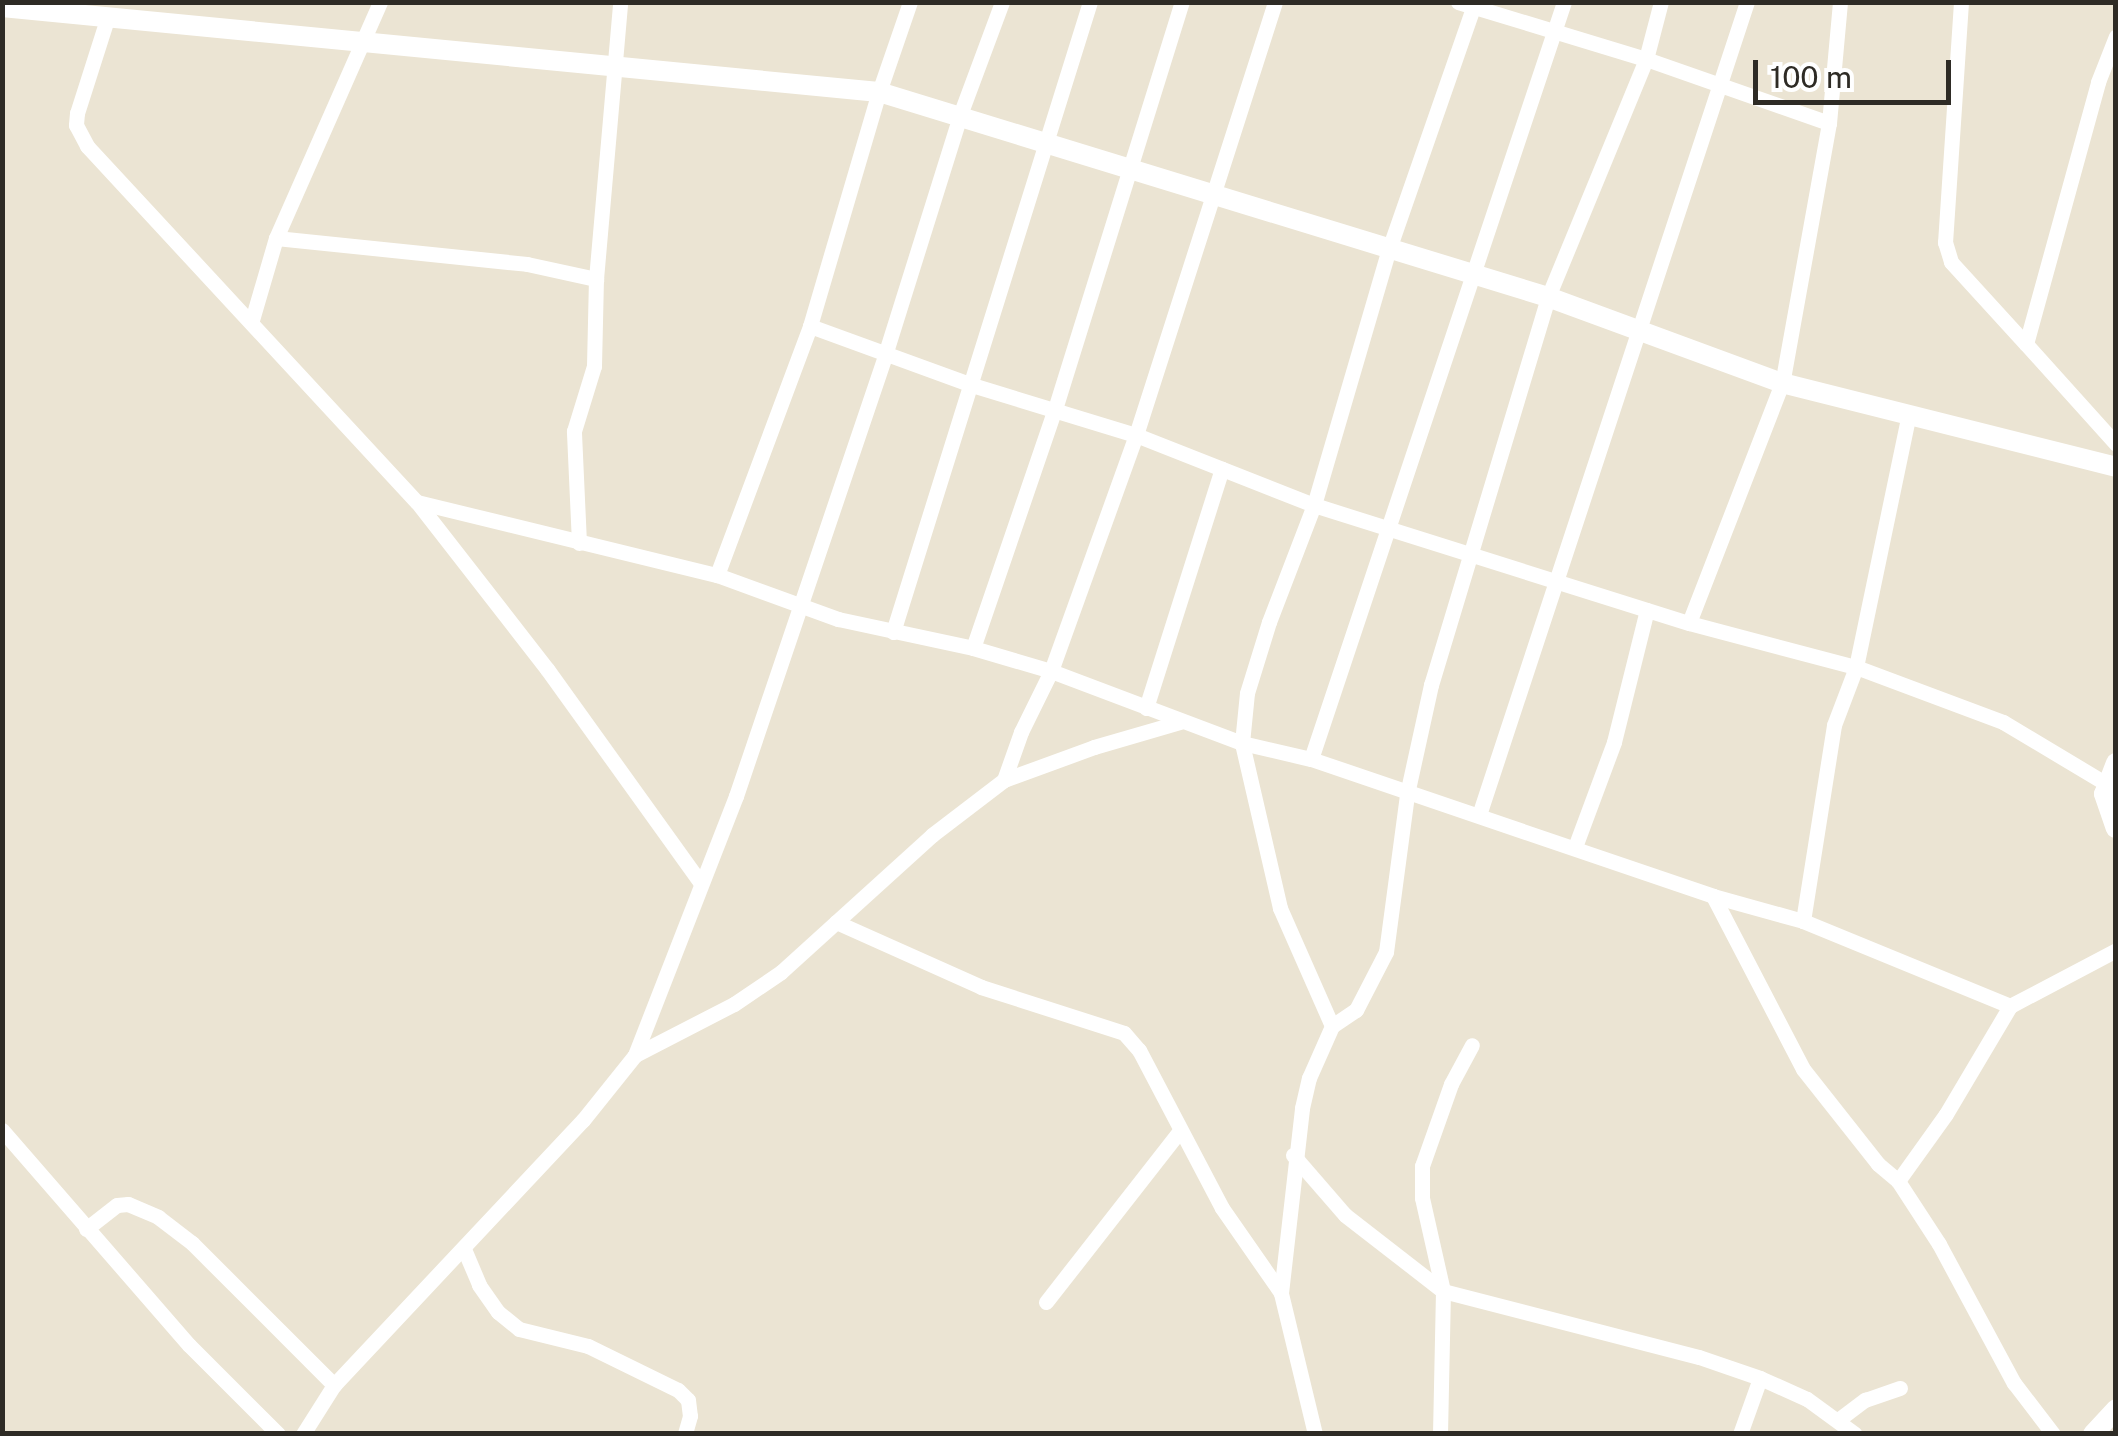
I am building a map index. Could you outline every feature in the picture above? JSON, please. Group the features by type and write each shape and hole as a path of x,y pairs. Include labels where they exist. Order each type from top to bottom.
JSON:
{"street":[{"path":"252,320 276,238 380,2"},
{"path":"579,543 574,431 594,366 596,280 620,2"},
{"path":"717,576 810,326 878,92 910,2"},
{"path":"303,1434 334,1386 583,1120 635,1055 736,796 885,355 960,115 1002,2"},
{"path":"893,632 1090,2"},
{"path":"974,648 1055,409 1182,2"},
{"path":"1004,780 1021,732 1051,672 1136,435 1275,2"},
{"path":"1311,759 1564,2"},
{"path":"1315,1434 1281,1293 1293,1155 1309,1078 1332,1026 1356,1010 1386,952 1407,794 1431,685 1548,296 1646,59 1661,2"},
{"path":"1479,815 1747,2"},
{"path":"1689,624 1782,382 1829,124 1840,2"},
{"path":"1961,2 1946,242 1952,262 2116,444"},
{"path":"1332,1026 1280,908 1242,743 1247,693 1314,505 1389,249 1469,4 1646,59 1829,124"},
{"path":"2,7 878,92 1548,296 1782,382 2116,466"},
{"path":"108,16 77,113 80,134 416,502 547,669 700,882"},
{"path":"2026,344 2098,82 2116,36"},
{"path":"276,238 527,264 596,280"},
{"path":"810,326 885,355 1136,435 1314,505 1474,552 1555,583 1689,624 1856,667 2003,722 2105,784"},
{"path":"1803,921 1834,724 1856,667 1909,413"},
{"path":"1146,708 1222,469"},
{"path":"416,502 717,576 798,606 893,632 974,648 1051,672 1242,743 1311,759 1714,896 1803,921 2010,1006"},
{"path":"1574,847 1614,742 1647,610"},
{"path":"635,1055 734,1004 781,972 932,835 1004,780 1094,747 1180,722"},
{"path":"2116,764 2105,784 2106,809 2116,828"},
{"path":"1714,896 1803,1069 1878,1164 1898,1181 1939,1244 2014,1382 2053,1434"},
{"path":"836,922 982,987 1124,1033 1139,1050 1222,1208 1281,1293"},
{"path":"1898,1181 1946,1114 2010,1006 2116,950"},
{"path":"1440,1434 1443,1290 1422,1198 1422,1166 1451,1084 1472,1045"},
{"path":"2,1130 189,1346 278,1434"},
{"path":"1046,1302 1179,1132"},
{"path":"1293,1155 1345,1214 1443,1290 1699,1357 1807,1398 1848,1429 1865,1400 1900,1388"},
{"path":"86,1229 117,1204 128,1204 158,1216 192,1243 334,1386"},
{"path":"464,1249 489,1299 519,1329 588,1346 678,1390 688,1400 690,1416 685,1434"},
{"path":"1740,1434 1760,1378"},
{"path":"2093,1434 2116,1409"}]}
